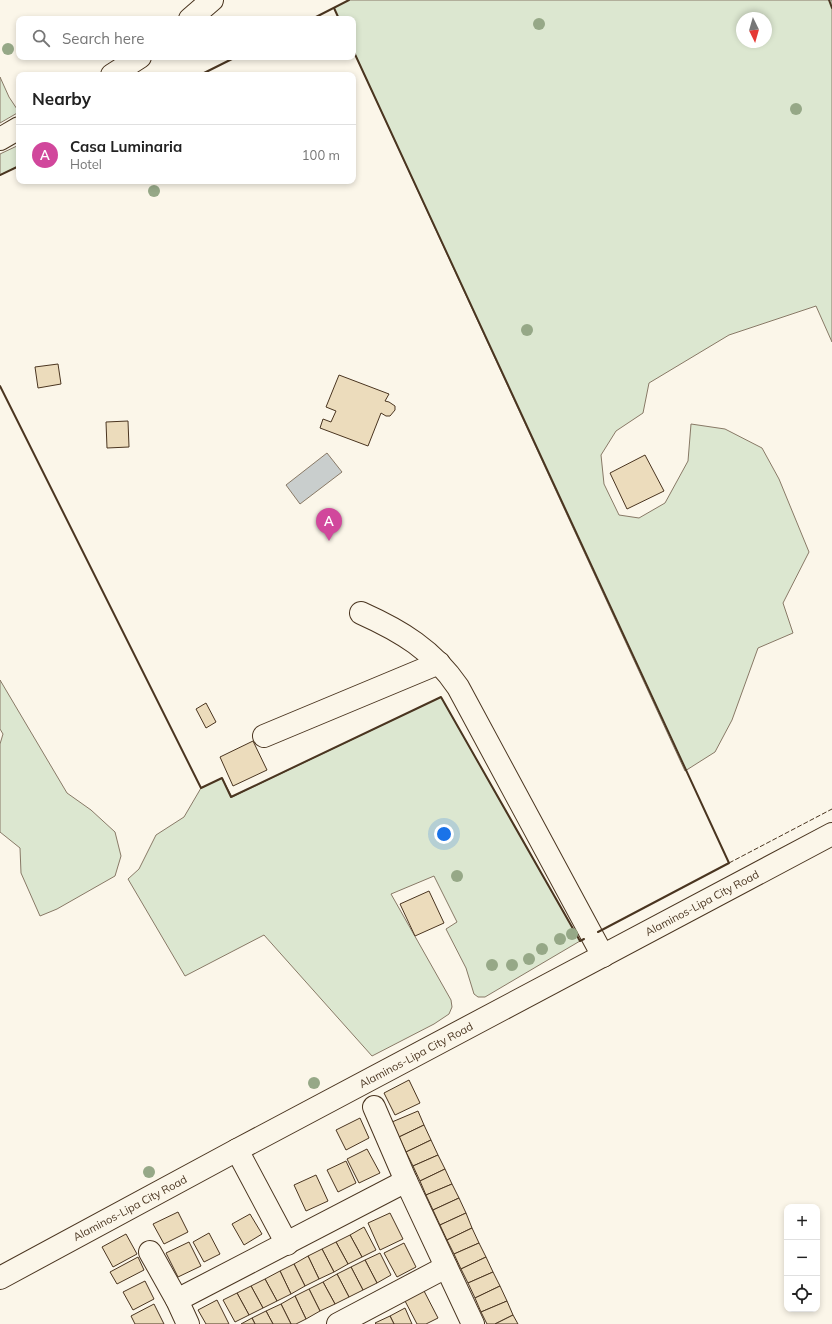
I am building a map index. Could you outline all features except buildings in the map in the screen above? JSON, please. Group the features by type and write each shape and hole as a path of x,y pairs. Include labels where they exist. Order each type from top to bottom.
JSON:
{"main road":[{"path":"193,16 212,0"},
{"path":"117,72 135,60"},
{"path":"0,139 16,130"},
{"path":"361,612 408,636 439,663 458,687 603,956"},
{"path":"264,736 439,663"},
{"name":"Alaminos-Lipa City Road","path":"0,1278 832,834"},
{"path":"374,1107 406,1181 473,1324"},
{"path":"238,1150 287,1244"},
{"path":"176,1300 287,1244 406,1181"},
{"path":"150,1252 188,1324"},
{"path":"338,1324 446,1267"}],"green space":[{"path":"349,0 832,0 832,342 816,306 729,335 649,383 643,413 616,431 601,455 604,484 619,515 639,518 665,503 688,461 691,424 725,429 762,448 779,479 809,552 783,603 793,633 758,648 732,720 715,752 685,771 356,57 356,16 338,16 334,8"},
{"path":"0,77 9,97 16,108 16,114 0,123"},
{"path":"16,146 16,167 0,175 0,154"},
{"path":"0,680 67,793 91,810 115,832 121,856 115,876 57,909 40,916 21,873 20,848 0,832 0,744 3,734 0,729"},
{"path":"441,697 580,941 485,997 478,997 474,994 466,968 446,929 457,922 434,876 391,894 451,1000 452,1007 449,1014 434,1024 372,1056 264,935 185,976 128,879 139,869 156,835 184,817 201,788 222,778 232,797"}],"shaded area":[{"path":"327,453 342,472 300,504 286,485"}],"fence":[{"path":"729,863 832,809"}],"wall":[{"path":"318,16 349,0"},
{"path":"829,0 832,8"},
{"path":"334,8 338,16"},
{"path":"356,56 729,863 598,932"},
{"path":"206,72 230,60"},
{"path":"0,175 16,167"},
{"path":"0,386 201,788 222,778 231,797 441,697 580,941 584,939"}],"place":[{"name":"Casa Luminaria","path":"329,541"}]}
